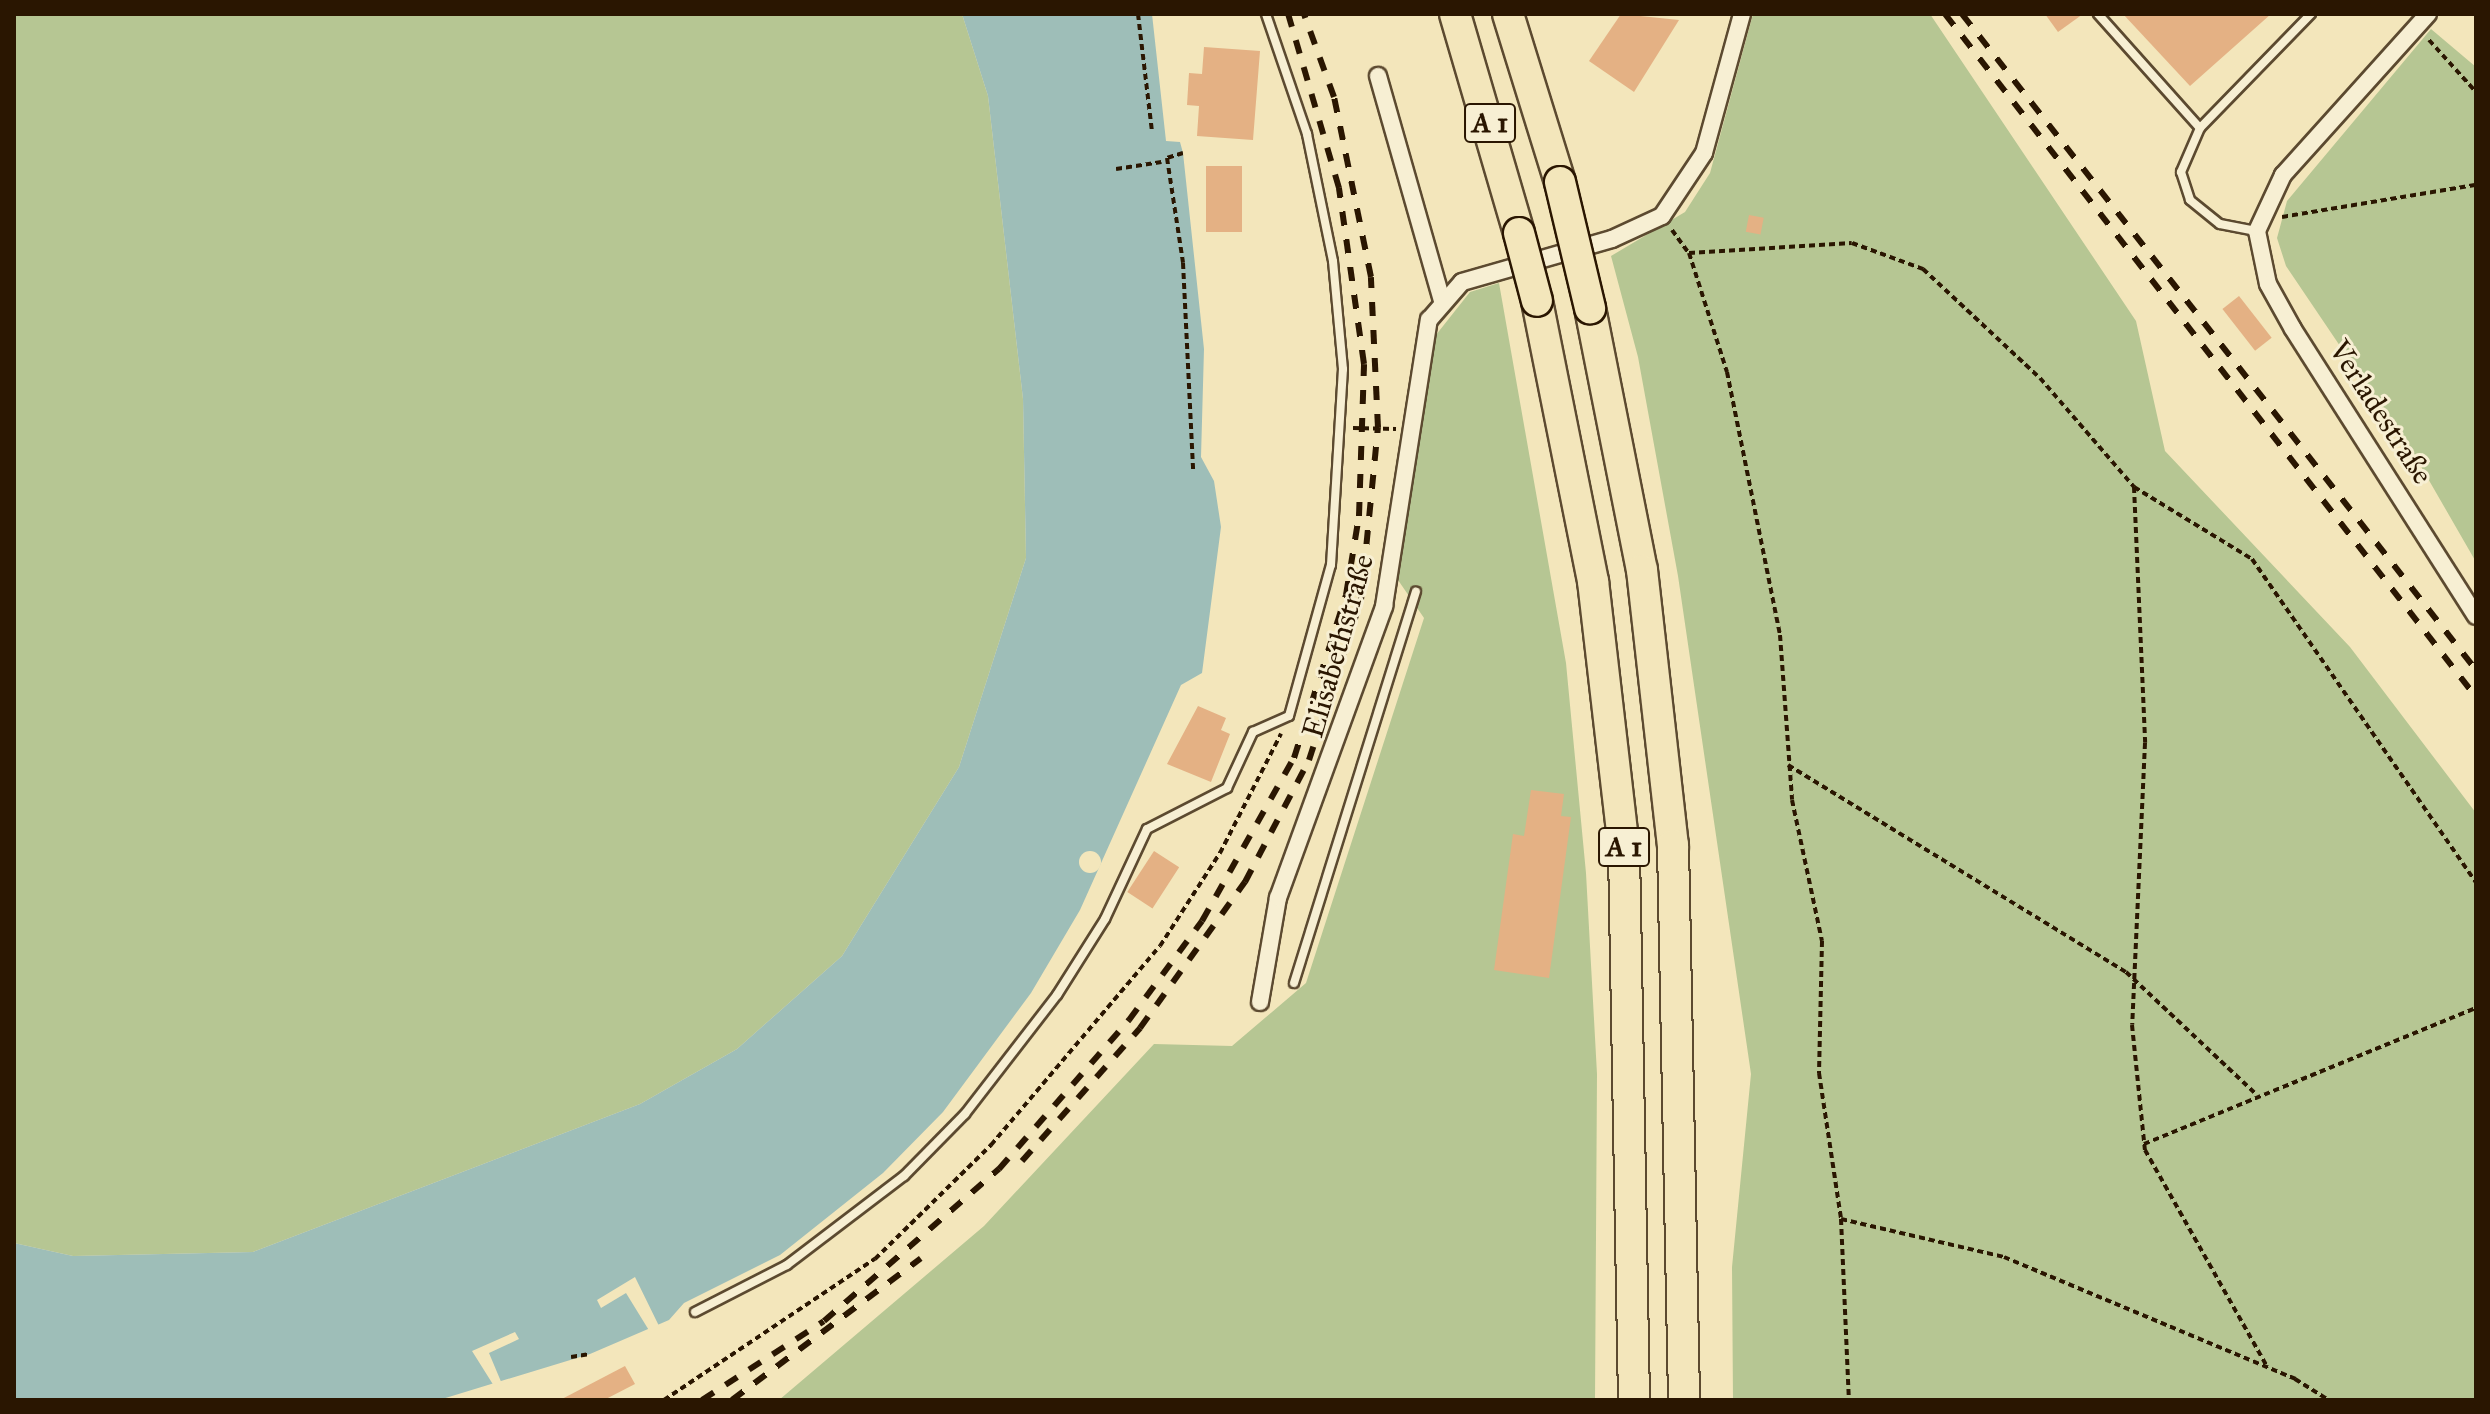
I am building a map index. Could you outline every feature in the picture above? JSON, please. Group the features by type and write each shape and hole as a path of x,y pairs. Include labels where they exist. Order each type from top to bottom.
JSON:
{"highway":[{"name":"A 1","path":"1455,14 1537,301 1593,581 1624,850 1634,1400"},
{"name":"A 1","path":"1508,14 1560,182 1590,308 1642,570 1673,845 1684,1400"}],"street":[{"path":"1662,216 1704,153 1742,14"},
{"path":"2257,231 2283,175 2422,20"},
{"path":"1378,76 1442,301"},
{"name":"Elisabethstraße","path":"1260,1002 1278,898 1384,606 1411,430 1420,343 1442,301 1462,282 1612,239 1662,216"},
{"name":"Verladestraße","path":"2257,231 2268,284 2287,318 2476,616"}],"lane":[{"path":"695,1312 787,1265 904,1176 965,1114 1057,995 1105,919 1147,829 1219,794 1253,732 1289,716 1331,565 1342,427 1333,261 1307,134 1266,14"},
{"path":"2098,14 2200,128"},
{"path":"2257,231 2220,224 2190,200 2181,172 2200,128 2311,14"},
{"path":"1294,983 1416,592"}],"path":[{"path":"1138,14 1152,132"},
{"path":"2422,20 2476,92"},
{"path":"1183,153 1167,158 1183,263 1193,470"},
{"path":"1116,169 1161,162"},
{"path":"2257,231 2292,211 2476,185"},
{"path":"1662,216 1689,253 1751,476 1780,635 1788,765 1822,941 1819,1073 1841,1219 1849,1400"},
{"path":"1689,253 1852,243 1923,269 2040,378 2134,487 2252,559 2476,883"},
{"path":"1342,427 1411,430"},
{"path":"2134,487 2145,743 2132,1046 2144,1144 2268,1368"},
{"path":"664,1400 875,1259 1000,1135 1160,946 1220,853 1289,716"},
{"path":"1788,765 2133,979 2257,1095"},
{"path":"2144,1144 2257,1095 2476,1008"},
{"path":"1841,1219 2004,1257 2268,1368 2328,1400"},
{"path":"571,1357 590,1354"}],"green space":[{"path":"14,14 962,14 988,96 1023,399 1026,558 959,767 842,956 737,1049 640,1104 253,1252 73,1256 14,1243"},
{"path":"1753,14 1930,14 2136,321 2165,451 2350,647 2476,813 2476,1400 1733,1400 1732,1267 1751,1074 1678,576 1638,357 1611,256 1685,212 1710,173"},
{"path":"2431,29 2476,67 2476,562 2419,463 2286,266 2277,238 2287,201"},
{"path":"1499,283 1566,663 1586,873 1597,1074 1595,1400 779,1400 984,1226 1154,1044 1232,1046 1306,983 1424,618 1398,580 1428,345 1470,292"}],"water":[{"path":"962,14 1152,14 1166,141 1180,142 1183,153 1204,349 1201,457 1214,481 1221,527 1202,673 1181,685 1080,910 1031,993 943,1112 883,1173 780,1255 684,1303 669,1320 590,1354 439,1400 14,1400 14,1243 73,1256 253,1252 640,1104 737,1049 842,956 959,767 1026,558 1023,399 988,96"}],"pier":[{"path":"1090,851 1098,854 1101,862 1098,870 1090,873 1082,870 1079,862 1082,854"},
{"path":"635,1277 660,1328 650,1332 626,1293 601,1308 597,1300"},
{"path":"515,1332 519,1339 489,1353 502,1384 494,1386 472,1351"}],"building":[{"path":"1621,14 1679,20 1634,92 1589,61"},
{"path":"2045,14 2083,14 2058,32"},
{"path":"2123,14 2271,14 2190,86"},
{"path":"1204,47 1260,51 1253,140 1197,136 1199,106 1187,105 1189,73 1202,74"},
{"path":"1206,166 1242,166 1242,232 1206,232"},
{"path":"1749,215 1764,218 1760,235 1746,232"},
{"path":"2239,296 2272,338 2255,351 2222,309"},
{"path":"1198,706 1226,718 1221,730 1230,734 1211,782 1167,764"},
{"path":"1531,790 1564,794 1561,816 1571,817 1549,978 1494,970 1513,834 1524,836"},
{"path":"1154,851 1179,867 1152,908 1127,892"},
{"path":"625,1366 635,1384 604,1400 560,1400"}],"railway":[{"path":"702,1400 824,1321 999,1169 1129,1020 1202,921 1294,758 1346,595 1359,516 1364,364 1339,188 1288,14"},
{"path":"1022,1161 1140,1028 1245,882 1309,760 1361,600 1378,428 1371,277 1334,97 1304,14"},
{"path":"1945,14 2476,697"},
{"path":"1962,14 2476,670"},
{"path":"732,1400 921,1258"}]}
